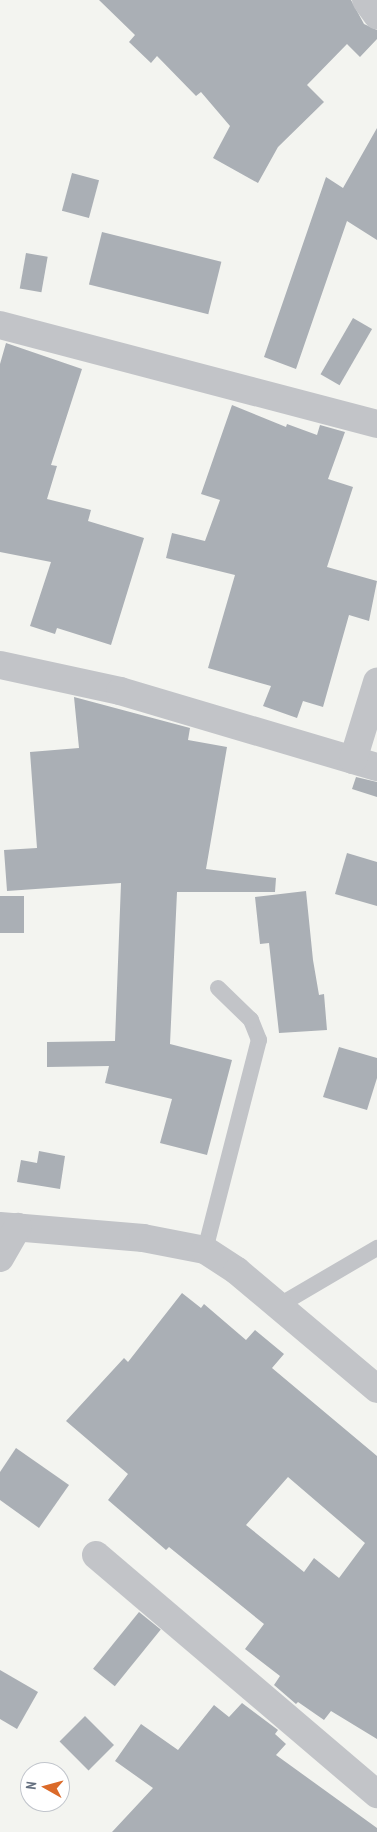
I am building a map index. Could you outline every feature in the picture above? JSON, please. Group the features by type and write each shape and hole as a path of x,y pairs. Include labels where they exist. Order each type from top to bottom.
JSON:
{"street":[{"path":"366,0 377,15"},
{"path":"0,325 377,424"},
{"path":"0,665 120,691 365,763 377,682"},
{"path":"0,1258 9,1227 143,1238 205,1250 278,1306 377,1389"},
{"path":"96,1555 377,1794"}],"lane":[{"path":"205,1250 259,1040 251,1020 218,988"},
{"path":"278,1306 377,1248"}],"building":[{"path":"99,0 351,0 364,24 377,30 377,39 360,57 347,44 307,85 324,102 278,147 258,183 213,158 230,126 201,92 196,96 157,56 151,63 129,42 135,35"},
{"path":"377,128 377,240 347,221 296,369 264,357 326,177 343,188"},
{"path":"72,173 99,180 89,218 62,211"},
{"path":"102,232 221,262 208,314 89,284"},
{"path":"26,253 48,257 41,292 20,288"},
{"path":"353,318 372,329 340,385 320,374"},
{"path":"6,343 82,369 51,465 57,466 47,499 91,510 88,521 144,538 111,645 57,628 55,634 30,626 51,562 0,552 0,364"},
{"path":"232,405 286,427 287,424 317,435 320,425 345,432 328,479 353,487 327,567 377,581 369,621 349,615 323,707 303,701 297,718 263,706 271,686 208,668 235,575 166,558 172,533 205,541 220,500 201,494"},
{"path":"74,697 190,728 188,740 227,747 206,869 276,878 275,892 177,892 170,1044 232,1060 207,1155 160,1143 172,1099 105,1083 109,1066 47,1067 47,1042 115,1041 121,883 7,891 4,850 37,848 30,752 79,748"},
{"path":"356,777 377,782 377,797 352,789"},
{"path":"347,853 377,862 377,906 335,894"},
{"path":"306,891 313,960 319,995 324,994 327,1030 279,1033 269,943 260,944 255,897"},
{"path":"0,896 24,896 24,933 0,933"},
{"path":"339,1047 377,1058 377,1078 367,1110 323,1097"},
{"path":"39,1151 65,1156 60,1189 17,1182 21,1160 37,1163"},
{"path":"182,1293 201,1308 204,1304 246,1340 255,1330 284,1354 272,1368 377,1456 377,1739 331,1711 324,1720 298,1702 296,1704 274,1685 280,1676 245,1649 264,1624 169,1547 166,1550 108,1500 128,1474 66,1421 124,1358 128,1362","holes":["288,1477 365,1543 339,1578 314,1558 304,1572 246,1525"]},
{"path":"16,1448 69,1485 39,1528 0,1500 0,1472"},
{"path":"139,1612 161,1630 115,1686 93,1669"},
{"path":"0,1670 38,1692 17,1729 0,1719"},
{"path":"242,1703 278,1730 275,1734 286,1744 276,1755 377,1828 377,1832 112,1832 153,1788 115,1761 141,1724 178,1750 214,1705 229,1717"},
{"path":"85,1716 114,1745 89,1770 60,1741"}]}
